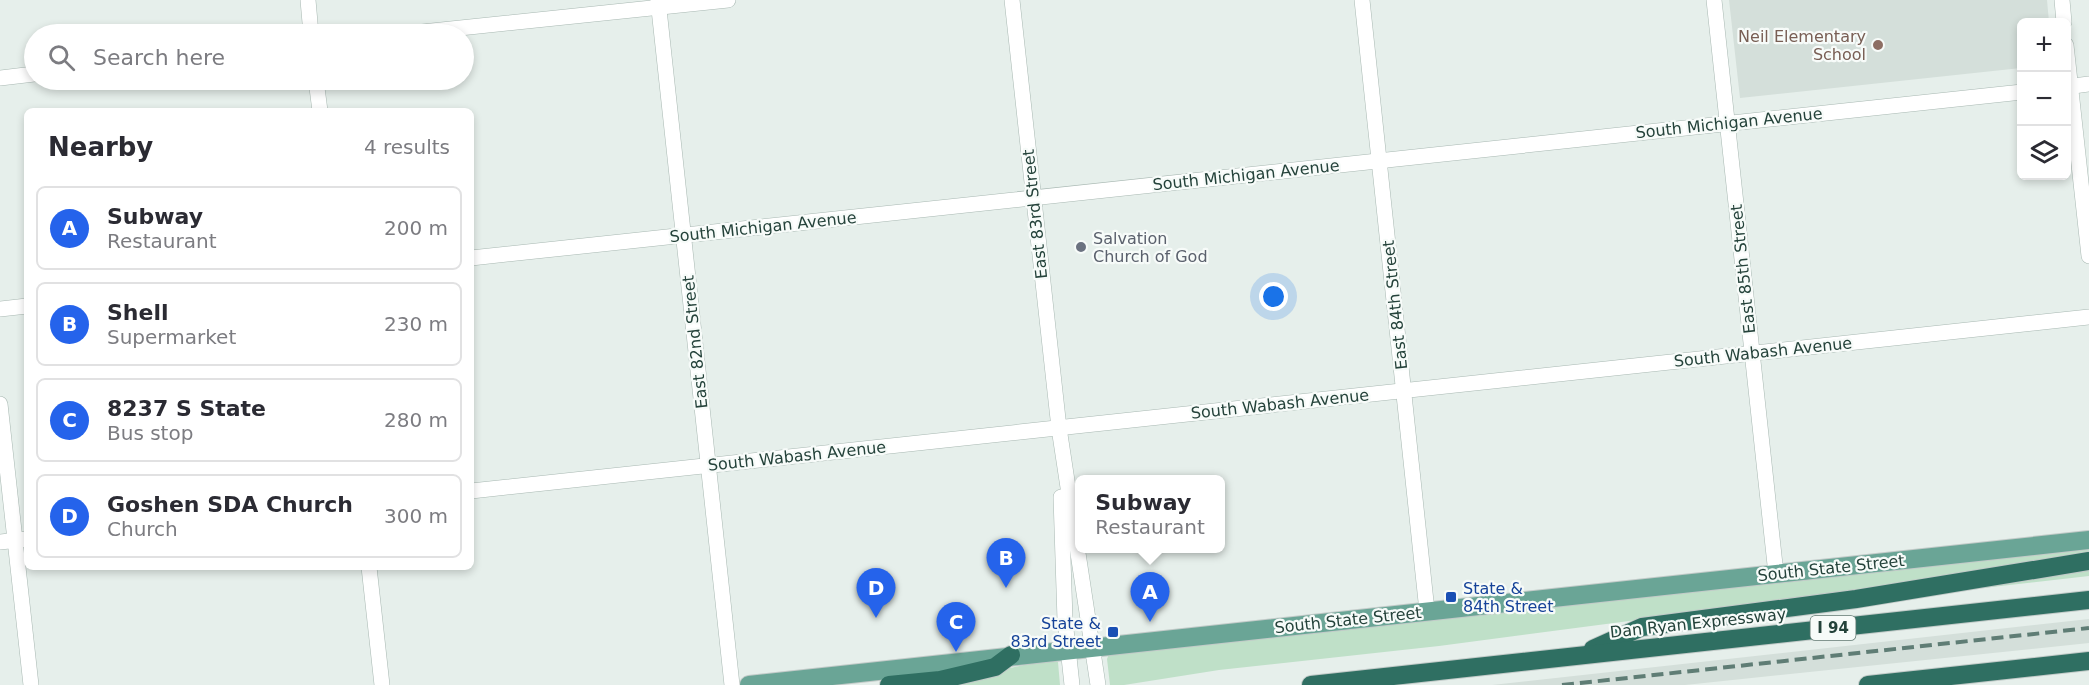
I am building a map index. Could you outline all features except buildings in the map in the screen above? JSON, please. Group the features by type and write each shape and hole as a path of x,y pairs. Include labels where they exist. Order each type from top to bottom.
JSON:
{"highway":[{"path":"1578,656 1642,627 1856,599 2089,561"},
{"name":"Dan Ryan Expressway","path":"1311,685 2089,600"},
{"path":"889,685 940,680 995,667 1011,656"},
{"path":"1868,685 2089,662"}],"main road":[{"name":"South State Street","path":"749,685 2089,540"}],"street":[{"path":"308,0 311,24"},
{"path":"474,26 658,4 728,0"},
{"name":"East 83rd Street","path":"1011,0 1059,428 1075,531"},
{"name":"East 84th Street","path":"1362,0 1427,611"},
{"name":"East 85th Street","path":"1714,0 1776,574"},
{"path":"2062,0 2064,18"},
{"name":"East 82nd Street","path":"658,4 732,685"},
{"path":"0,78 24,75"},
{"path":"2071,86 2089,84"},
{"path":"317,90 320,108"},
{"name":"South Michigan Avenue","path":"474,258 2017,93"},
{"path":"2071,103 2089,256"},
{"path":"0,309 24,306"},
{"name":"South Wabash Avenue","path":"474,491 2089,317"},
{"path":"0,404 31,685"},
{"name":"East 83rd Street","path":"1059,428 1065,620 1072,685"},
{"name":"East 83rd Street","path":"1078,553 1098,685"},
{"path":"369,570 382,685"}],"shaded area":[{"name":"Neil Elementary School","path":"1729,0 2047,0 2049,18 2017,18 2017,68 1740,98"},
{"path":"2089,619 2089,643 1685,685 1492,685"}],"green space":[{"path":"2089,548 2089,554 1919,583 1439,646 1219,670 1124,685 1110,685 1107,659 1109,654"},
{"path":"2089,568 2089,576 1983,588 1983,585"},
{"path":"1053,660 1058,662 1060,685 940,685 1011,668"}],"railway":[{"path":"1562,685 2089,628"}],"place":[{"name":"Neil Elementary School","path":"1878,45"},
{"name":"Salvation Church of God","path":"1081,247"},
{"name":"Shell","path":"1006,588"},
{"name":"State & 84th Street","path":"1451,597"},
{"name":"Goshen SDA Church","path":"876,618"},
{"name":"Subway","path":"1150,622"},
{"name":"State & 83rd Street","path":"1113,632"},
{"name":"8237 S State","path":"956,652"}]}
